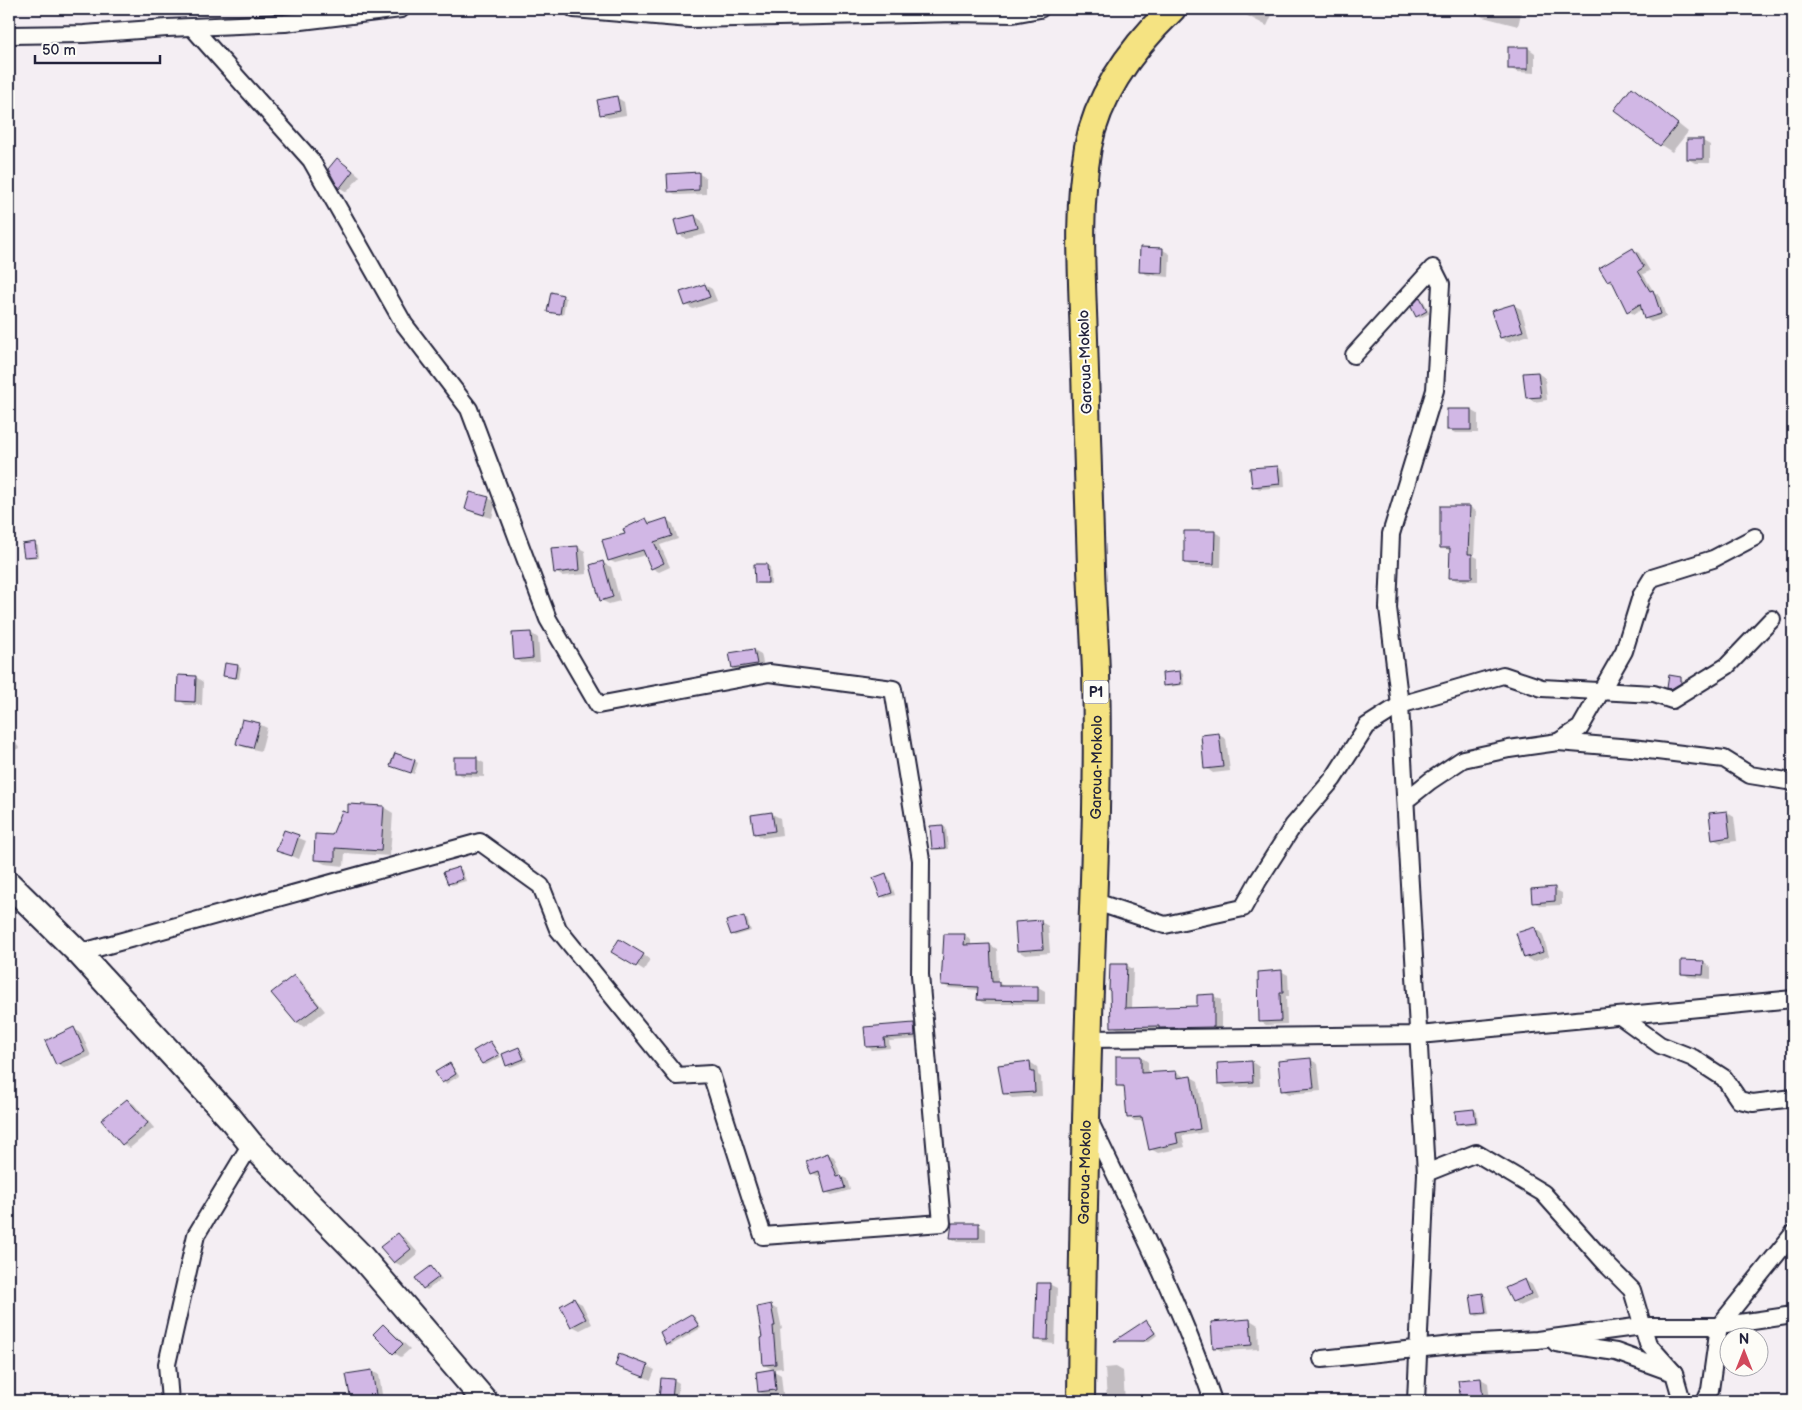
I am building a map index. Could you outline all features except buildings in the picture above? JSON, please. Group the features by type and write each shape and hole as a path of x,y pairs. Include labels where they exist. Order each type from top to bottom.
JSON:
{"main road":[{"name":"Garoua-Mokolo","path":"1081,1401 1086,1115 1096,810 1096,672 1090,566 1081,222 1088,146 1097,113 1113,82 1127,62 1156,24 1172,9"},
{"path":"9,884 79,953 224,1111 251,1144 360,1255 485,1401"}],"street":[{"path":"9,34 84,34 285,23 401,9"},
{"path":"574,9 690,19 957,13 1013,14 1040,9"},
{"path":"79,953 480,842 541,886 558,929 677,1076 711,1074 763,1236 942,1223 920,975 921,860 893,689 769,673 598,705 548,619 469,409 404,324 311,160 192,27"},
{"path":"1354,355 1434,268 1441,284 1435,390 1391,534 1388,608 1400,705 1426,1173 1416,1401"},
{"path":"1558,742 1580,728 1624,651 1641,596 1652,578 1713,559 1755,537"},
{"path":"1093,901 1165,925 1243,908 1293,826 1333,780 1367,726 1400,705 1503,675 1542,688 1654,694 1672,700 1727,666 1772,619"},
{"path":"1406,797 1410,797 1430,781 1464,759 1509,749 1558,742 1632,748 1724,759 1750,775 1793,782"},
{"path":"1088,1039 1419,1035 1793,999"},
{"path":"1620,1016 1660,1045 1693,1058 1724,1078 1739,1100 1753,1103 1793,1098"},
{"path":"1086,1115 1162,1272 1204,1374 1213,1401"},
{"path":"170,1401 167,1364 196,1235 251,1144"},
{"path":"1426,1173 1476,1153 1543,1193 1632,1290 1648,1344 1674,1374 1682,1401"},
{"path":"1705,1401 1710,1390 1719,1326 1793,1234"},
{"path":"1322,1359 1462,1344 1537,1340 1643,1326 1719,1326 1793,1315"},
{"path":"1537,1340 1616,1352 1674,1374"}]}
